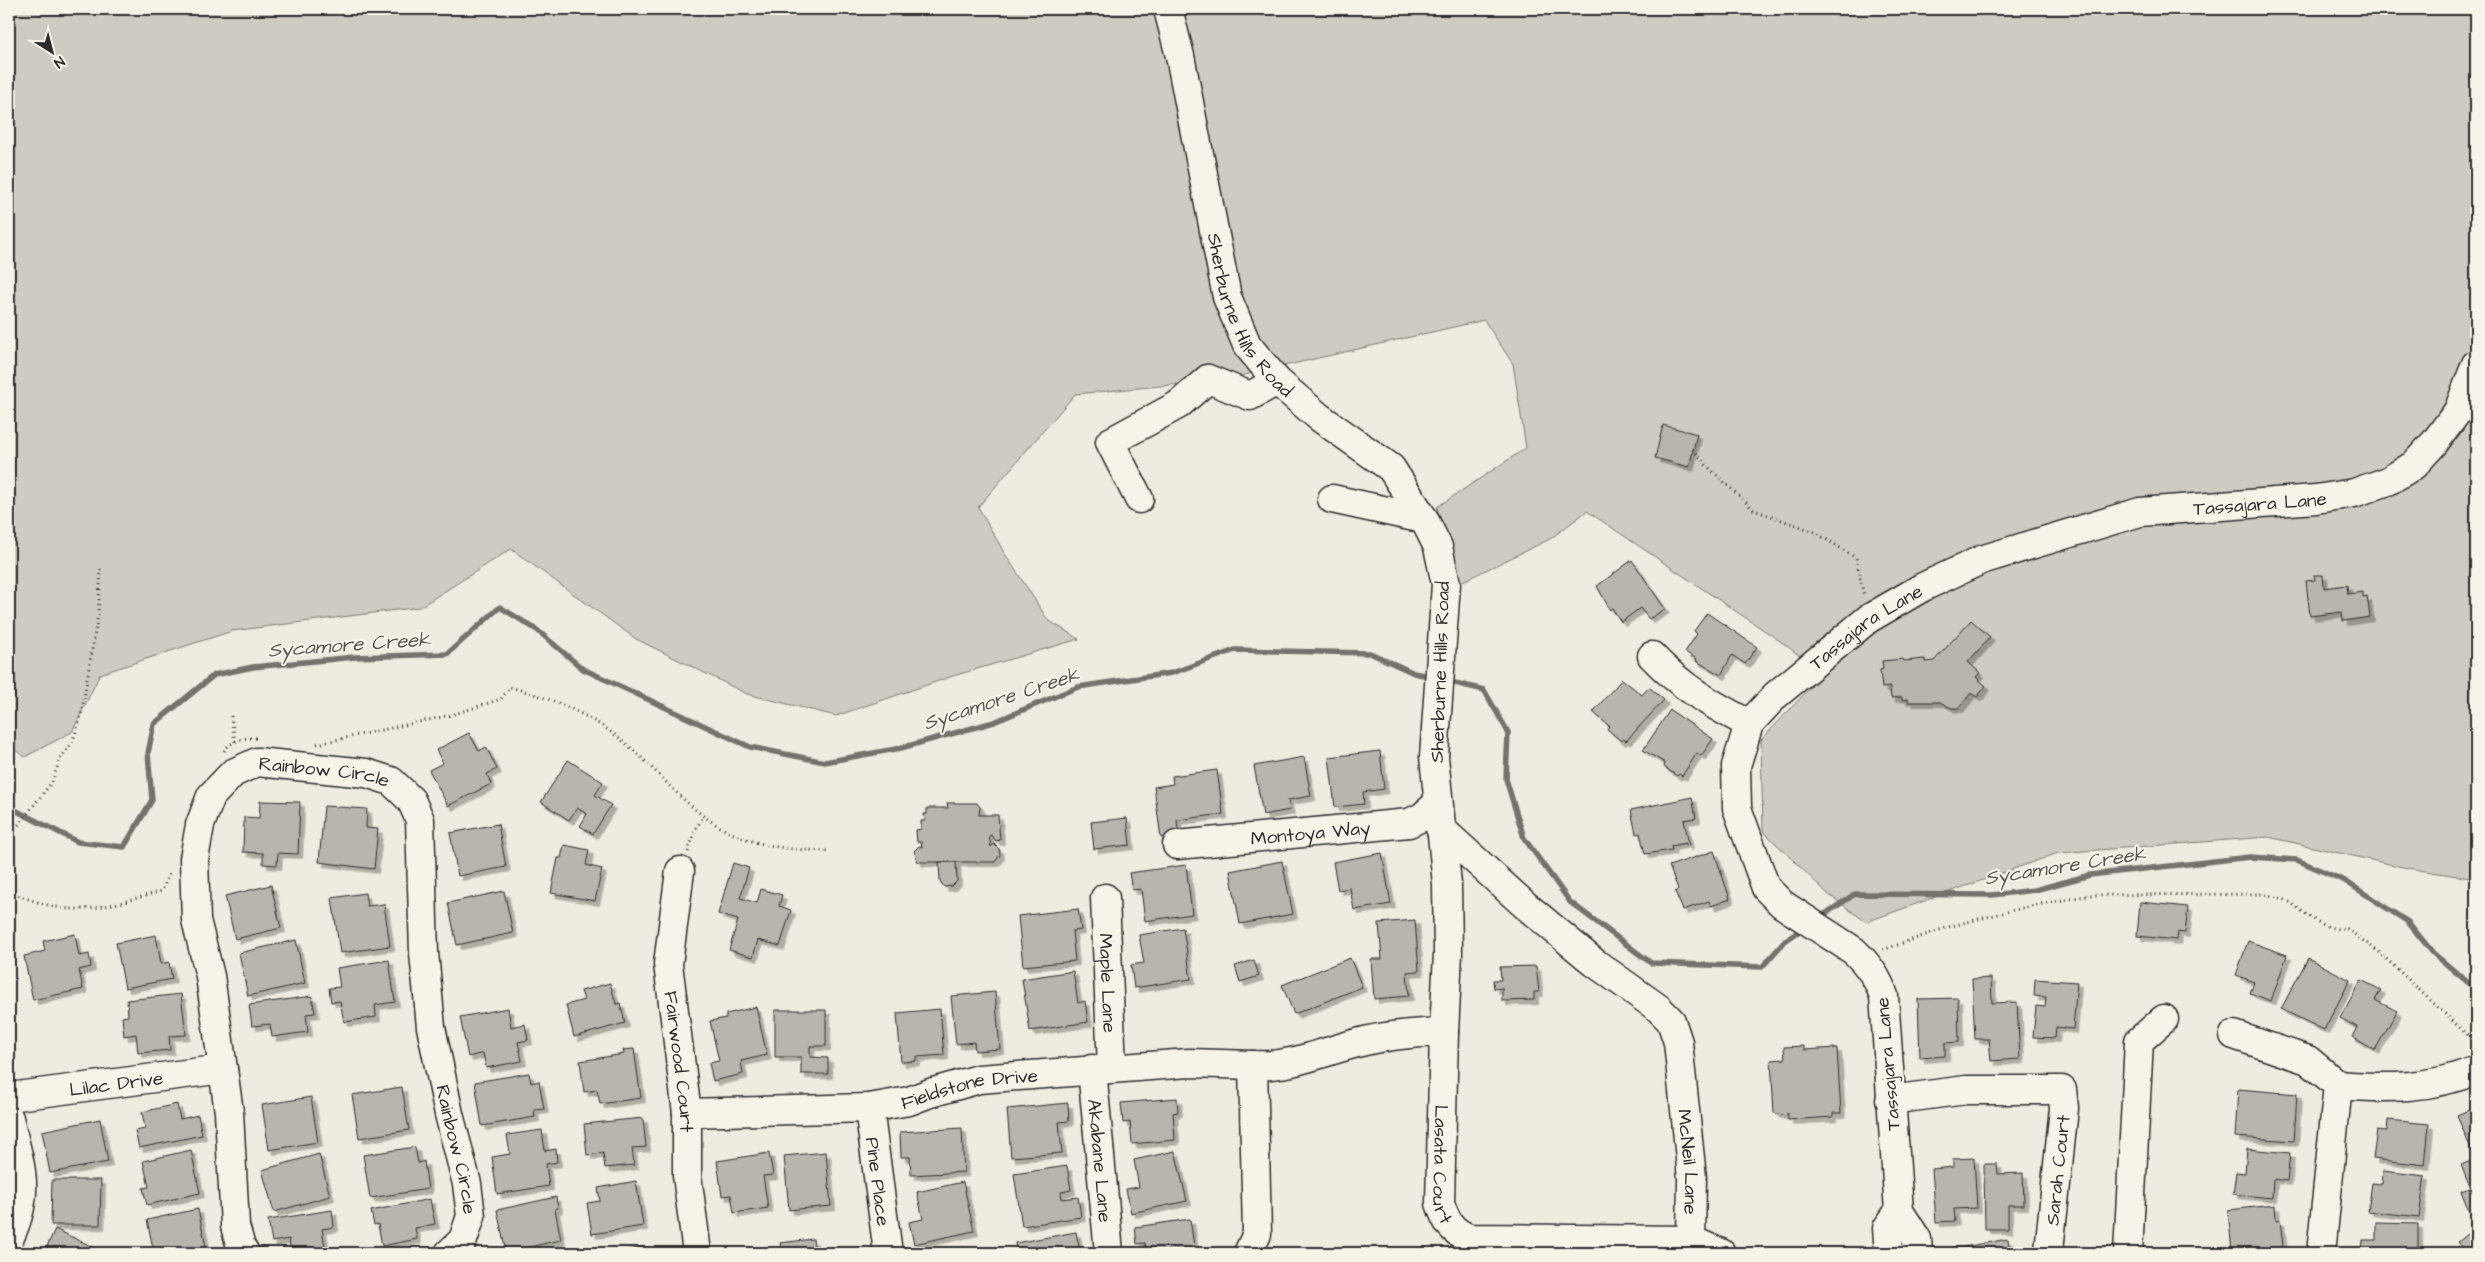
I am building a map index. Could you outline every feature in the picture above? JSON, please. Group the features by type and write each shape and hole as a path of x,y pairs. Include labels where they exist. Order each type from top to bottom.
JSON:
{"street":[{"name":"Sherburne Hills Road","path":"1168,9 1180,56 1227,297 1247,345 1277,381 1319,417 1391,468 1424,519 1438,548 1446,584 1439,710 1434,757 1447,884 1448,953 1444,1032"},
{"name":"Tassajara Lane","path":"1918,1253 1917,1239 1898,1210 1884,996 1878,981 1859,956 1782,904 1766,888 1737,808 1736,766 1749,724 1776,695 1868,619 1923,587 1981,560 2140,512 2354,494 2388,481 2414,465 2435,442 2458,411 2476,364"},
{"path":"1139,499 1110,442 1178,405 1208,379 1250,396 1277,381"},
{"path":"1332,499 1424,519"},
{"path":"1652,656 1671,676 1699,697 1749,724"},
{"name":"Rainbow Circle","path":"246,1253 241,1248 235,1226 229,1112 210,976 196,920 194,859 200,825 211,796 233,773 257,762 366,773 391,781 411,800 420,820 424,954 430,1027 467,1184 471,1216 463,1240 457,1250"},
{"name":"Montoya Way","path":"1177,845 1409,824 1422,817 1439,816"},
{"name":"McNeil Lane","path":"1439,816 1532,910 1595,963 1658,1008 1671,1021 1678,1042 1683,1083 1692,1178 1692,1240"},
{"name":"Fairwood Court","path":"680,871 668,964 687,1113 687,1175 697,1253"},
{"name":"Maple Lane","path":"1102,1068 1105,898"},
{"path":"2128,1253 2139,1041 2164,1019"},
{"path":"1258,1247 1253,1065 1271,1066 1399,1033 1444,1032"},
{"name":"Lasata Court","path":"1444,1032 1440,1203 1447,1223 1457,1233 1469,1238 1692,1240 1721,1253"},
{"path":"2234,1035 2308,1060 2338,1086 2384,1088 2433,1084 2476,1070"},
{"name":"Fieldstone Drive","path":"687,1113 870,1108 909,1101 930,1092 979,1079 1102,1068 1189,1063 1253,1065"},
{"name":"Akabane Lane","path":"1102,1068 1109,1253"},
{"name":"Lilac Drive","path":"9,1097 222,1069"},
{"path":"2321,1253 2338,1086"},
{"name":"Sarah Court","path":"1890,1100 1966,1090 2062,1090 2064,1108 2049,1250"},
{"name":"Pine Place","path":"870,1108 888,1253"},
{"path":"9,1118 23,1181 20,1216 9,1239"},
{"name":"Tassajara Lane","path":"1890,1253 1887,1228 1898,1210"}],"path":[{"path":"1693,449 1705,464 1754,510 1815,532 1856,558 1868,619"},
{"path":"9,837 52,782 60,759 72,743 82,716 90,655 94,647 101,590 99,566"},
{"path":"231,716 235,742"},
{"path":"688,804 723,829 765,844 795,850 829,851"},
{"path":"680,871 696,828 704,816"},
{"path":"1859,956 1948,927 2030,906 2091,895 2264,894 2289,902 2314,920 2338,930 2347,928 2379,952 2476,1043"}],"shaded area":[{"path":"9,9 2476,9 2476,879 2407,868 2268,837 2058,853 1866,922 1828,894 1763,831 1761,740 1823,674 1783,643 1587,511 1550,539 1459,583 1437,507 1526,448 1513,364 1484,320 1223,380 1075,394 978,507 1005,554 1048,620 1079,639 953,676 836,716 747,694 636,639 511,549 420,607 232,631 100,674 72,732 25,757 9,746"}],"building":[{"path":"1663,425 1697,434 1689,467 1655,458"},
{"path":"1632,560 1665,609 1649,619 1640,608 1621,622 1612,608 1610,610 1597,586"},
{"path":"2314,575 2323,575 2324,588 2347,585 2348,594 2363,592 2363,597 2367,596 2370,617 2343,621 2342,612 2310,616 2306,581 2315,580"},
{"path":"1707,613 1757,647 1745,664 1732,655 1721,675 1696,661 1697,659 1685,652 1697,634 1694,631"},
{"path":"1971,620 1990,637 1968,662 1980,673 1976,677 1986,686 1977,697 1971,693 1959,708 1951,708 1940,702 1908,702 1908,699 1902,700 1902,697 1891,698 1890,687 1882,688 1880,670 1883,669 1882,661 1925,659 1925,662 1934,661"},
{"path":"1622,679 1642,695 1649,687 1664,700 1626,741 1624,739 1621,741 1607,729 1609,726 1593,712"},
{"path":"1670,710 1713,739 1701,756 1697,753 1682,776 1679,774 1677,776 1664,767 1665,763 1643,750"},
{"path":"469,733 479,751 486,747 497,769 487,774 491,784 448,806 429,770 443,763 436,750"},
{"path":"1380,751 1384,789 1363,792 1364,804 1335,807 1329,757"},
{"path":"1304,757 1311,796 1288,800 1290,810 1263,815 1254,766"},
{"path":"568,760 603,782 595,795 611,805 593,834 580,826 587,814 577,808 569,820 541,802"},
{"path":"1217,770 1223,814 1177,820 1179,836 1161,838 1154,787 1173,784 1172,776"},
{"path":"1692,797 1696,818 1684,820 1689,845 1686,846 1686,843 1671,846 1672,850 1645,854 1640,833 1636,834 1631,810"},
{"path":"260,801 300,802 298,854 278,853 277,865 263,864 263,853 243,852 244,817 259,818"},
{"path":"947,803 977,803 980,807 979,815 998,815 1000,840 996,841 991,835 989,836 991,847 994,844 999,849 1000,855 995,862 918,862 914,851 919,846 922,847 921,842 917,842 916,830 921,829 921,821 925,821 924,814 927,814 927,808 948,808"},
{"path":"324,806 367,809 366,828 378,829 374,869 319,862"},
{"path":"1127,818 1130,845 1094,849 1091,822"},
{"path":"498,824 506,867 458,876 450,833"},
{"path":"564,845 589,850 586,865 602,869 595,901 551,893 558,858 561,858"},
{"path":"1714,851 1730,899 1711,906 1709,901 1683,910 1675,892 1678,889 1669,866"},
{"path":"1382,853 1391,904 1354,910 1350,888 1338,890 1333,862"},
{"path":"1282,861 1293,914 1240,924 1230,871"},
{"path":"939,862 956,862 957,881 952,886 944,887 940,881"},
{"path":"733,863 749,868 740,898 757,903 761,889 782,895 779,906 791,910 780,946 758,940 753,957 729,950 738,920 718,914"},
{"path":"1186,865 1192,914 1145,921 1141,889 1132,890 1129,873"},
{"path":"271,885 281,928 235,939 225,896"},
{"path":"504,891 513,933 457,945 448,903"},
{"path":"365,893 367,906 384,904 390,946 340,953 332,898"},
{"path":"2140,902 2188,907 2185,933 2178,932 2177,940 2137,936"},
{"path":"1078,909 1081,930 1072,931 1075,961 1023,966 1018,916"},
{"path":"1415,920 1419,971 1407,972 1409,996 1374,999 1371,959 1382,959 1379,923"},
{"path":"1183,928 1191,979 1134,988 1131,965 1144,963 1139,935"},
{"path":"75,934 79,956 89,954 91,967 79,970 83,989 33,1000 24,956 45,951 43,941"},
{"path":"156,935 161,964 169,962 172,979 125,988 116,943"},
{"path":"296,940 305,983 248,996 239,953"},
{"path":"2248,941 2287,955 2271,1001 2250,993 2254,982 2236,975"},
{"path":"1350,958 1362,987 1294,1014 1282,985"},
{"path":"2308,958 2350,980 2324,1030 2281,1009"},
{"path":"389,960 395,1002 375,1005 376,1017 344,1022 340,1001 331,1002 329,988 340,987 337,968"},
{"path":"1254,960 1259,976 1240,982 1235,966"},
{"path":"1536,966 1539,992 1534,992 1534,1000 1502,1001 1502,988 1494,989 1493,980 1501,980 1500,967"},
{"path":"1073,971 1078,1003 1085,1001 1088,1022 1030,1031 1022,979"},
{"path":"1991,978 1992,1003 2017,1002 2020,1059 1991,1061 1989,1039 1975,1039 1972,979"},
{"path":"2035,979 2077,982 2073,1029 2056,1027 2055,1038 2033,1037 2036,1006 2045,1007 2046,997 2034,996"},
{"path":"2361,980 2381,990 2375,1000 2397,1011 2375,1050 2352,1037 2357,1027 2340,1018"},
{"path":"610,983 616,1004 620,1003 625,1023 574,1037 566,1005 584,1000 581,991"},
{"path":"995,992 1000,1049 975,1051 974,1042 956,1044 951,996"},
{"path":"181,994 186,1035 169,1036 170,1050 138,1053 136,1034 124,1036 122,1017 128,1016 127,1000"},
{"path":"312,996 315,1013 306,1014 308,1032 272,1037 270,1024 252,1026 249,1005"},
{"path":"1958,998 1959,1042 1945,1043 1945,1056 1920,1058 1918,999"},
{"path":"756,1007 767,1055 741,1061 743,1074 713,1081 709,1063 719,1061 710,1021 726,1018 726,1014"},
{"path":"508,1008 511,1027 525,1024 528,1040 518,1042 522,1061 486,1068 483,1053 468,1057 460,1017"},
{"path":"940,1009 944,1055 916,1057 916,1061 901,1062 897,1013"},
{"path":"775,1010 826,1010 826,1046 810,1046 810,1057 828,1058 828,1074 801,1074 801,1057 775,1057"},
{"path":"1804,1046 1804,1050 1837,1048 1841,1113 1833,1113 1833,1117 1788,1120 1788,1113 1785,1116 1774,1113 1771,1060 1785,1059 1784,1047"},
{"path":"634,1049 641,1098 600,1104 597,1090 584,1092 580,1061 624,1054 623,1050"},
{"path":"529,1073 531,1083 539,1081 544,1109 534,1110 535,1117 482,1126 475,1082"},
{"path":"402,1087 409,1130 359,1138 352,1095"},
{"path":"2238,1089 2297,1094 2294,1141 2235,1137"},
{"path":"311,1097 318,1142 269,1150 262,1105"},
{"path":"1177,1098 1178,1112 1173,1113 1175,1140 1132,1144 1130,1122 1123,1123 1121,1103"},
{"path":"1068,1103 1069,1121 1059,1122 1062,1153 1011,1157 1007,1109"},
{"path":"177,1104 180,1119 198,1115 202,1135 139,1148 135,1131 145,1129 142,1112"},
{"path":"2476,1107 2476,1150 2472,1152 2457,1115"},
{"path":"643,1118 646,1147 632,1148 634,1165 605,1168 603,1153 587,1155 584,1124"},
{"path":"100,1119 108,1162 50,1173 42,1131"},
{"path":"2388,1120 2429,1124 2425,1165 2373,1159 2377,1130 2387,1131"},
{"path":"962,1128 964,1172 911,1175 910,1157 901,1157 900,1132"},
{"path":"542,1130 545,1151 556,1149 557,1162 546,1164 549,1186 497,1194 492,1157 510,1154 507,1135"},
{"path":"415,1147 418,1163 424,1161 428,1189 370,1198 363,1155"},
{"path":"2247,1149 2290,1153 2287,1181 2273,1179 2272,1198 2233,1194 2236,1172 2245,1173"},
{"path":"191,1150 200,1193 147,1205 143,1188 149,1187 143,1161"},
{"path":"1175,1151 1187,1201 1131,1213 1126,1189 1139,1187 1134,1160"},
{"path":"826,1152 831,1206 789,1210 784,1156"},
{"path":"769,1153 773,1175 763,1176 768,1208 734,1213 731,1195 722,1196 717,1161"},
{"path":"319,1154 330,1196 274,1212 262,1170"},
{"path":"1974,1158 1977,1208 1954,1209 1955,1221 1936,1222 1932,1169 1953,1167 1953,1159"},
{"path":"2476,1159 2476,1208 2469,1211 2461,1191 2470,1188 2461,1165"},
{"path":"1984,1164 1997,1164 1998,1174 2023,1173 2024,1205 2008,1205 2008,1229 1985,1229"},
{"path":"1067,1166 1071,1190 1061,1192 1062,1199 1078,1197 1081,1217 1022,1226 1014,1174"},
{"path":"2383,1171 2425,1176 2419,1217 2368,1211 2372,1183 2382,1184"},
{"path":"52,1180 101,1180 100,1225 51,1225"},
{"path":"636,1181 643,1226 592,1234 587,1203 600,1201 598,1188"},
{"path":"963,1182 974,1231 914,1244 909,1222 923,1219 917,1192"},
{"path":"556,1197 558,1208 555,1209 561,1240 506,1252 497,1210"},
{"path":"430,1199 435,1224 415,1228 417,1239 382,1246 378,1224 374,1225 371,1211"},
{"path":"2275,1205 2276,1221 2280,1220 2283,1247 2232,1252 2228,1210"},
{"path":"198,1209 207,1252 154,1253 147,1220"},
{"path":"332,1210 334,1227 322,1229 325,1247 291,1253 289,1239 272,1242 268,1220"},
{"path":"1190,1219 1195,1253 1147,1253 1145,1243 1137,1244 1135,1227"},
{"path":"2376,1223 2418,1224 2418,1247 2405,1247 2405,1253 2362,1253 2363,1240 2376,1240"},
{"path":"2476,1227 2476,1253 2466,1253 2457,1242"},
{"path":"55,1229 106,1253 44,1253"},
{"path":"1076,1232 1080,1252 1017,1253 1015,1243"},
{"path":"813,1239 815,1253 782,1253 780,1243"},
{"path":"2008,1239 2010,1253 1952,1253 1952,1249"},
{"path":"643,1247 644,1253 612,1253"}],"waterway":[{"name":"Sycamore Creek","path":"9,807 78,842 124,847 152,800 148,753 154,724 214,675 253,667 355,657 447,654 500,607 537,630 583,669 750,747 825,762 901,748 994,722 1078,687 1172,673 1235,650 1370,653 1414,673 1433,677"},
{"name":"Sycamore Creek","path":"1447,681 1484,690 1508,732 1506,779 1524,838 1570,902 1651,963 1762,967 1785,941 1805,927"},
{"name":"Sycamore Creek","path":"1819,918 1855,894 1992,895 2035,890 2090,875 2250,857 2297,860 2345,881 2408,922 2433,953 2471,985 2476,986"}]}
